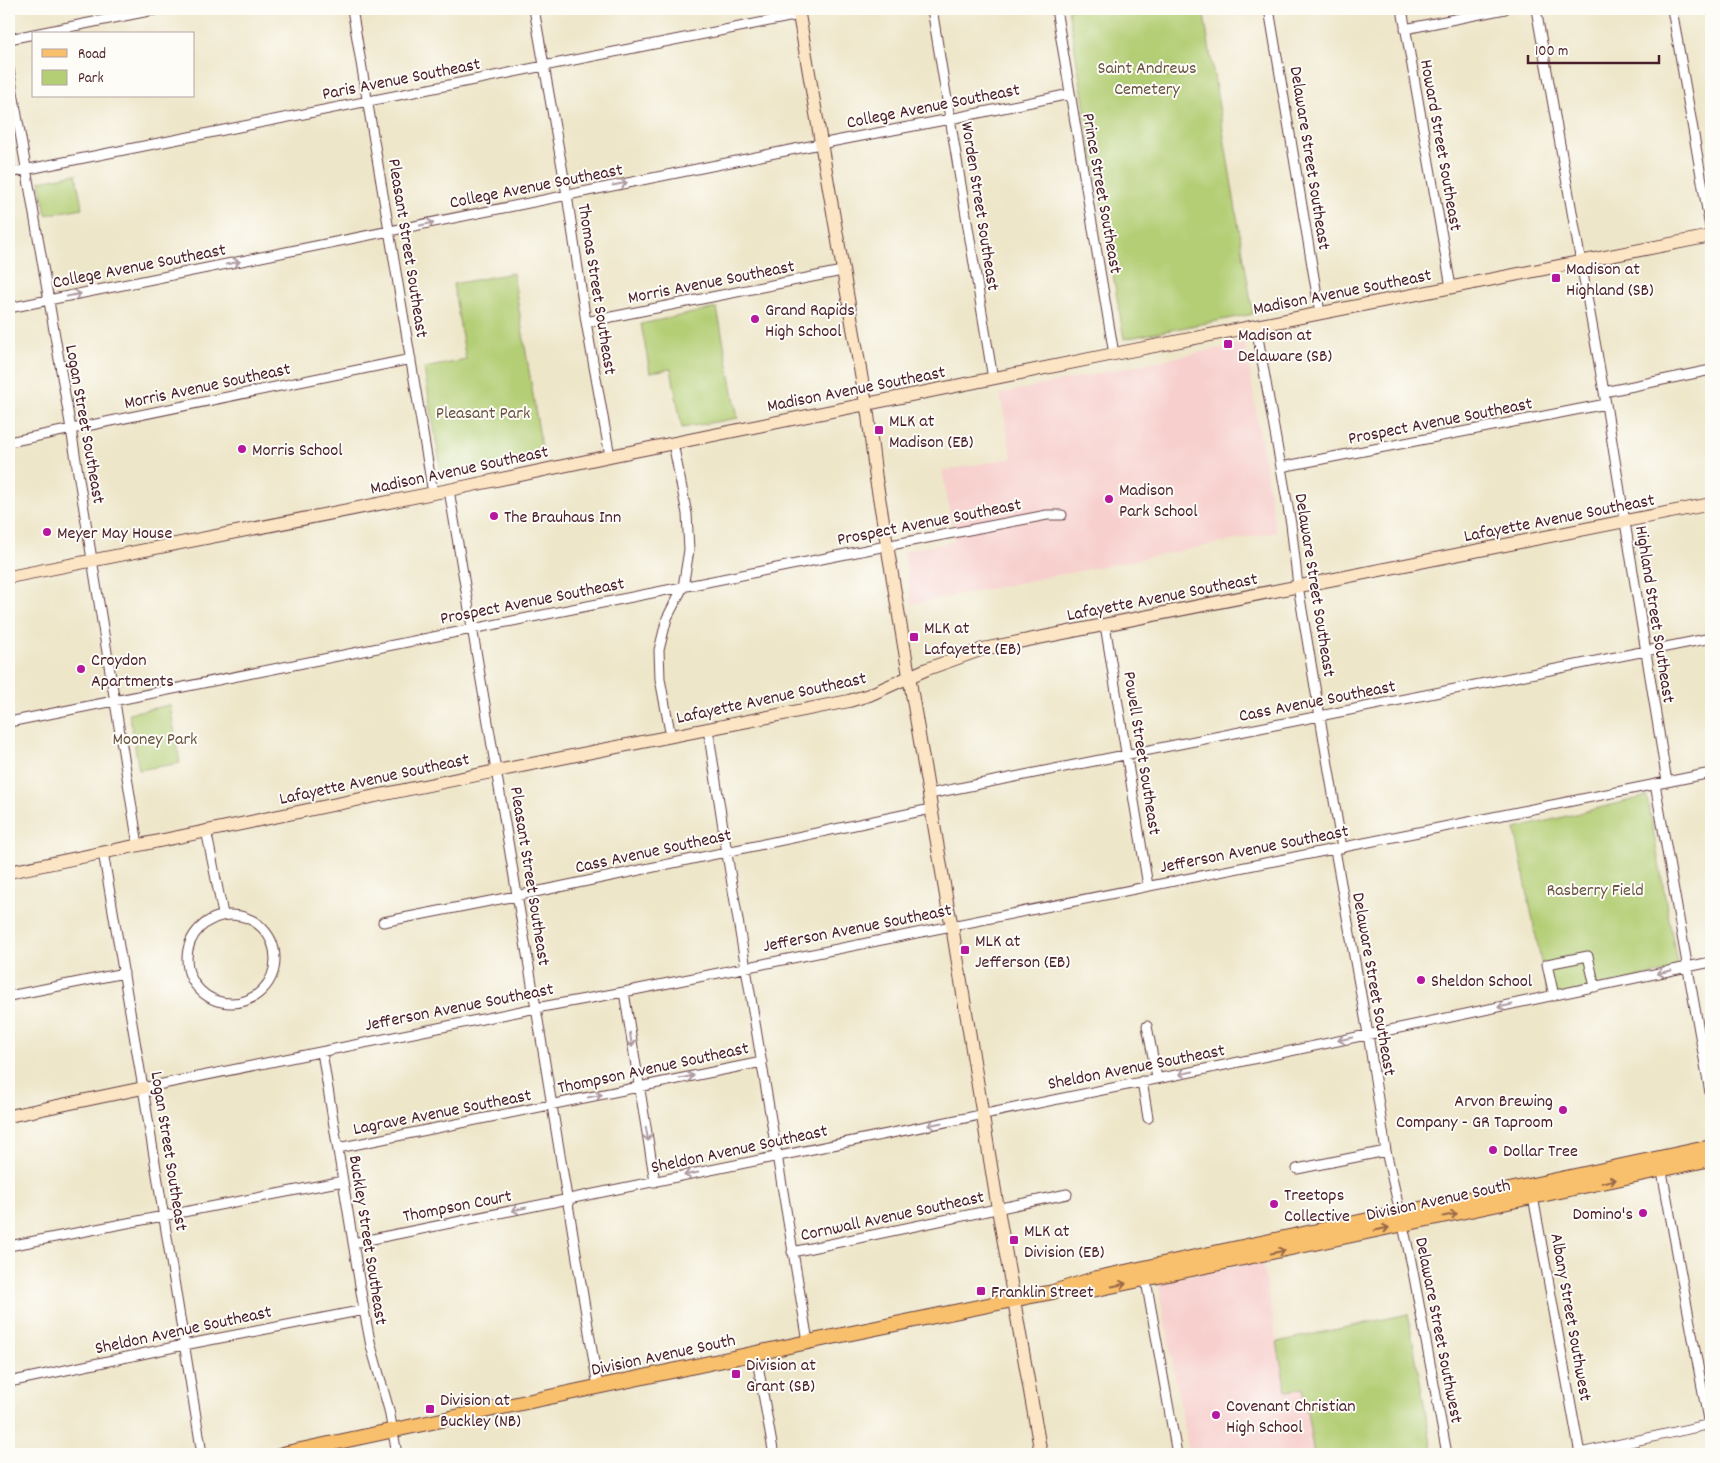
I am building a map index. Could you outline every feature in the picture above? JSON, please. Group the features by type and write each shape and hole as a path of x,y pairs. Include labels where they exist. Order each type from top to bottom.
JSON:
{"main road":[{"name":"Division Avenue South","path":"1660,1164 1711,1147"},
{"name":"Division Avenue South","path":"282,1454 1053,1292 1097,1278 1145,1274 1660,1164 1711,1159"}],"street":[{"path":"44,32 159,9"},
{"name":"Pleasant Street Southeast","path":"352,9 433,493"},
{"name":"Thomas Street Southeast","path":"534,9 610,456"},
{"name":"Worden Street Southeast","path":"932,9 993,379"},
{"name":"Prince Street Southeast","path":"1056,9 1114,354"},
{"name":"Delaware Street Southeast","path":"1269,9 1320,313"},
{"name":"Howard Street Southeast","path":"1402,9 1451,288"},
{"path":"1406,29 1505,9"},
{"name":"Highland Street Southeast","path":"1536,9 1582,262 1626,522 1666,782"},
{"path":"1672,9 1711,234"},
{"path":"798,12 866,404 887,546 928,794 1041,1454"},
{"name":"Paris Avenue Southeast","path":"9,173 368,100 544,67 798,12"},
{"path":"9,39 32,34"},
{"name":"Logan Street Southeast","path":"9,69 71,429 138,845"},
{"name":"College Avenue Southeast","path":"9,308 1070,94"},
{"name":"Madison Avenue Southeast","path":"9,577 450,490 1114,354 1582,262 1711,234"},
{"name":"Morris Avenue Southeast","path":"586,322 842,271"},
{"name":"Delaware Street Southeast","path":"1256,326 1291,524 1298,586 1321,716 1338,849 1386,1151 1401,1219"},
{"name":"Morris Avenue Southeast","path":"9,442 411,359"},
{"path":"1604,392 1711,370"},
{"name":"Prospect Avenue Southeast","path":"1280,467 1606,404"},
{"path":"671,737 660,679 659,650 667,618 682,587 688,563 690,536 673,443"},
{"name":"Pleasant Street Southeast","path":"450,490 598,1387"},
{"name":"Lafayette Avenue Southeast","path":"9,872 496,770 849,702 870,695 950,660 983,649 1711,504"},
{"name":"Prospect Avenue Southeast","path":"9,722 887,546 1047,515 1062,515"},
{"name":"Powell Street Southeast","path":"1106,625 1148,886"},
{"name":"Cass Avenue Southeast","path":"928,794 1711,638"},
{"path":"708,729 726,851 808,1342"},
{"name":"Jefferson Avenue Southeast","path":"9,1116 536,1008 1338,849 1711,772"},
{"path":"1655,784 1711,1098"},
{"name":"Cass Avenue Southeast","path":"382,922 516,896 931,809"},
{"path":"206,830 223,914"},
{"name":"Logan Street Southeast","path":"103,852 144,1088 202,1454"},
{"path":"223,914 235,914 257,922 266,930 275,952 272,976 266,986 248,1000 236,1003 218,1001 201,992 193,983 187,965 188,946 193,935 201,925 211,918 223,914"},
{"path":"1554,996 1547,964 1588,956 1595,987"},
{"name":"Sheldon Avenue Southeast","path":"567,1200 1711,962"},
{"path":"9,996 124,973"},
{"path":"624,992 656,1182"},
{"path":"1147,1026 1157,1078"},
{"name":"Buckley Street Southeast","path":"322,1052 364,1310 371,1346 389,1410 397,1454"},
{"name":"Thompson Avenue Southeast","path":"552,1105 762,1062"},
{"path":"1142,1081 1148,1118"},
{"name":"Lagrave Avenue Southeast","path":"338,1148 552,1105"},
{"path":"1297,1169 1386,1151"},
{"path":"1660,1164 1711,1436"},
{"path":"9,1246 343,1181"},
{"name":"Albany Street Southwest","path":"1532,1191 1580,1454"},
{"name":"Cornwall Avenue Southeast","path":"792,1252 1067,1194"},
{"name":"Thompson Court","path":"353,1243 567,1200"},
{"name":"Delaware Street Southwest","path":"1401,1219 1411,1261 1447,1454"},
{"path":"1145,1274 1177,1454"},
{"name":"Sheldon Avenue Southeast","path":"9,1382 364,1310"},
{"path":"756,1354 773,1450"},
{"path":"1580,1454 1710,1424"}],"shaded area":[{"name":"Madison Park School","path":"1245,343 1276,532 912,604 904,551 955,541 942,471 1012,458 1000,394"},
{"path":"1262,1260 1286,1391 1303,1388 1314,1454 1189,1454 1158,1282"}],"green space":[{"name":"Saint Andrews Cemetery","path":"1068,9 1203,9 1253,314 1124,339"},
{"path":"76,174 82,208 46,215 40,181"},
{"name":"Pleasant Park","path":"513,273 543,456 442,476 424,368 466,360 453,284"},
{"path":"717,308 738,418 682,428 671,369 650,372 641,324"},
{"name":"Mooney Park","path":"170,705 180,763 139,770 129,713"},
{"name":"Rasberry Field","path":"1647,796 1678,969 1548,998 1515,829"},
{"path":"1408,1314 1433,1454 1314,1454 1303,1388 1286,1391 1277,1342"}],"place":[{"name":"Madison at Highland (SB)","path":"1556,278"},
{"name":"Grand Rapids High School","path":"755,319"},
{"name":"Madison at Delaware (SB)","path":"1228,344"},
{"name":"MLK at Madison (EB)","path":"879,430"},
{"name":"Morris School","path":"242,449"},
{"name":"Madison Park School","path":"1109,499"},
{"name":"The Brauhaus Inn","path":"494,516"},
{"name":"Meyer May House","path":"47,532"},
{"name":"MLK at Lafayette (EB)","path":"914,637"},
{"name":"Croydon Apartments","path":"81,669"},
{"name":"MLK at Jefferson (EB)","path":"965,950"},
{"name":"Sheldon School","path":"1421,980"},
{"name":"Arvon Brewing Company - GR Taproom","path":"1563,1110"},
{"name":"Dollar Tree","path":"1493,1150"},
{"name":"Treetops Collective","path":"1274,1204"},
{"name":"Domino's","path":"1643,1213"},
{"name":"MLK at Division (EB)","path":"1014,1240"},
{"name":"Franklin Street","path":"981,1291"},
{"name":"Division at Grant (SB)","path":"736,1374"},
{"name":"Division at Buckley (NB)","path":"430,1409"},
{"name":"Covenant Christian High School","path":"1216,1415"}]}
